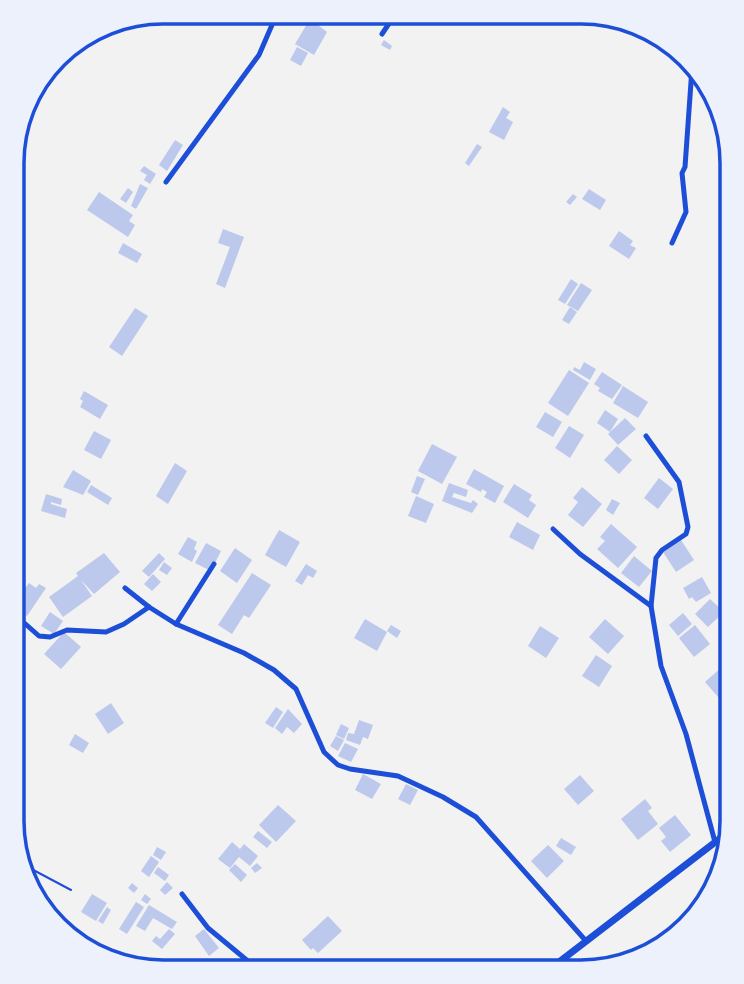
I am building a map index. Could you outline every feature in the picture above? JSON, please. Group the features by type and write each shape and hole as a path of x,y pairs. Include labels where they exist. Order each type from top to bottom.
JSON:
{"main road":[{"path":"561,960 718,840"}],"street":[{"path":"382,34 388,24"},
{"path":"166,182 259,55 272,25"},
{"path":"672,243 686,212 682,173 685,167 691,79"},
{"path":"646,436 679,482 688,527 686,534 656,558 651,606 661,666 686,734 715,842"},
{"path":"553,528 580,554 651,606"},
{"path":"176,624 214,564"},
{"path":"125,588 176,624 261,661 296,689 324,751 338,765 364,772 398,776 443,797 476,817 586,941"},
{"path":"24,623 39,636 50,637 66,630 106,632 124,624 149,607"},
{"path":"181,894 208,928 247,960"}],"path":[{"path":"34,871 71,890"}],"building":[{"path":"307,25 317,25 327,32 314,55 295,44"},
{"path":"384,40 392,46 390,50 381,45"},
{"path":"297,47 308,53 301,66 290,60"},
{"path":"503,107 510,112 506,118 513,122 504,140 489,132"},
{"path":"175,140 183,145 167,171 159,165"},
{"path":"477,144 482,147 469,166 465,163"},
{"path":"144,166 156,174 150,184 144,180 147,175 140,171"},
{"path":"140,184 148,188 136,209 131,206"},
{"path":"128,188 133,192 126,203 120,199"},
{"path":"589,189 606,200 600,210 582,199"},
{"path":"99,192 133,215 129,221 135,225 128,237 87,210"},
{"path":"573,194 577,197 570,205 566,202"},
{"path":"223,229 244,237 225,288 216,284 230,247 218,243"},
{"path":"619,231 633,241 630,245 636,248 629,259 609,246"},
{"path":"123,243 142,254 137,263 118,253"},
{"path":"571,279 578,284 565,304 558,300"},
{"path":"581,283 592,290 578,311 567,305"},
{"path":"570,307 577,312 569,324 562,320"},
{"path":"135,308 148,316 122,356 109,347"},
{"path":"584,362 596,369 590,380 573,370 574,367 580,370"},
{"path":"569,370 589,383 568,416 548,403"},
{"path":"602,372 622,385 612,399 598,391 600,388 594,384"},
{"path":"623,386 648,402 638,418 613,403"},
{"path":"84,391 108,405 100,419 80,407"},
{"path":"605,410 618,419 610,432 597,423"},
{"path":"545,412 562,422 553,437 536,427"},
{"path":"625,418 636,429 618,445 608,434"},
{"path":"569,426 584,435 570,458 555,448"},
{"path":"94,431 111,440 101,459 84,450"},
{"path":"432,444 457,457 442,484 418,471"},
{"path":"617,446 632,460 619,474 604,460"},
{"path":"175,463 187,471 168,504 156,496"},
{"path":"474,469 504,486 495,503 484,497 487,492 482,489 481,492 466,484"},
{"path":"73,470 91,481 83,495 63,487"},
{"path":"417,476 425,479 418,495 411,492"},
{"path":"659,478 673,489 658,509 644,498"},
{"path":"449,483 468,490 466,497 454,493 452,497 471,503 473,500 478,504 472,513 442,501"},
{"path":"514,484 532,495 529,500 536,505 528,518 503,502"},
{"path":"91,485 112,498 108,505 87,492"},
{"path":"582,487 602,504 583,527 568,515 578,502 573,498"},
{"path":"46,494 62,499 61,505 51,504 67,509 65,518 41,511"},
{"path":"416,496 434,504 426,523 408,516"},
{"path":"612,499 620,503 613,515 606,510"},
{"path":"517,522 540,535 533,550 509,537"},
{"path":"611,524 637,547 618,568 597,549 605,541 600,537"},
{"path":"279,530 300,542 286,567 265,555"},
{"path":"188,537 197,542 194,549 197,551 192,562 178,554"},
{"path":"681,540 694,560 676,572 663,552"},
{"path":"206,543 221,551 211,571 195,563"},
{"path":"235,548 252,560 237,583 220,571"},
{"path":"104,553 120,572 94,594 81,580 92,596 63,617 49,597"},
{"path":"159,553 165,559 149,577 142,571"},
{"path":"634,556 652,571 639,587 621,573"},
{"path":"164,562 172,568 167,575 159,570"},
{"path":"306,564 317,571 313,578 308,575 302,585 295,581"},
{"path":"252,573 271,585 249,618 244,615 232,634 218,625"},
{"path":"153,574 161,582 152,591 144,584"},
{"path":"702,577 711,593 696,602 692,597 689,599 683,588"},
{"path":"29,583 36,588 39,584 46,588 27,616 24,614 24,590"},
{"path":"710,599 719,608 719,616 708,627 695,614"},
{"path":"50,612 63,621 54,634 41,626"},
{"path":"683,613 692,624 678,636 669,625"},
{"path":"365,619 387,632 377,651 354,638"},
{"path":"605,619 624,636 608,654 589,637"},
{"path":"391,625 401,631 397,638 387,631"},
{"path":"695,625 710,644 694,657 679,638"},
{"path":"540,626 559,638 546,658 528,646"},
{"path":"64,632 81,647 61,669 44,654"},
{"path":"596,655 612,666 599,687 582,676"},
{"path":"719,669 719,698 705,682"},
{"path":"111,703 124,723 108,734 95,714"},
{"path":"276,707 283,712 273,728 265,723"},
{"path":"288,709 302,724 294,733 287,727 282,734 275,728"},
{"path":"359,720 373,725 368,739 363,737 360,745 346,740 348,733 354,734"},
{"path":"341,724 349,728 344,739 336,735"},
{"path":"75,734 89,743 83,753 69,745"},
{"path":"336,736 344,740 338,751 330,746"},
{"path":"345,743 358,749 351,762 338,756"},
{"path":"363,774 381,784 372,799 355,790"},
{"path":"580,775 594,791 578,805 564,789"},
{"path":"406,784 418,790 410,805 398,799"},
{"path":"645,799 652,808 648,811 658,824 638,840 621,819"},
{"path":"278,805 296,821 276,842 259,825"},
{"path":"675,815 691,835 670,852 661,841 666,837 659,828"},
{"path":"258,831 272,842 267,848 253,837"},
{"path":"561,838 576,847 571,855 556,846"},
{"path":"232,842 240,849 244,844 258,856 250,866 239,857 230,868 218,859"},
{"path":"548,845 564,861 547,878 531,861"},
{"path":"157,847 166,852 161,860 153,855"},
{"path":"151,856 159,862 149,877 141,871"},
{"path":"257,863 262,868 255,873 251,868"},
{"path":"235,864 247,875 241,882 229,870"},
{"path":"158,867 169,875 165,881 154,873"},
{"path":"167,882 173,888 165,895 160,890"},
{"path":"132,883 138,888 134,893 128,888"},
{"path":"92,894 107,903 96,921 81,912"},
{"path":"145,894 151,899 147,904 141,900"},
{"path":"136,902 144,907 127,934 119,929"},
{"path":"149,905 177,922 172,929 153,918 145,931 136,926"},
{"path":"107,907 111,910 103,924 98,921"},
{"path":"328,916 342,931 318,953 302,940"},
{"path":"169,929 175,934 162,949 152,941 156,936 160,939"},
{"path":"204,929 219,948 209,956 195,936"}]}
